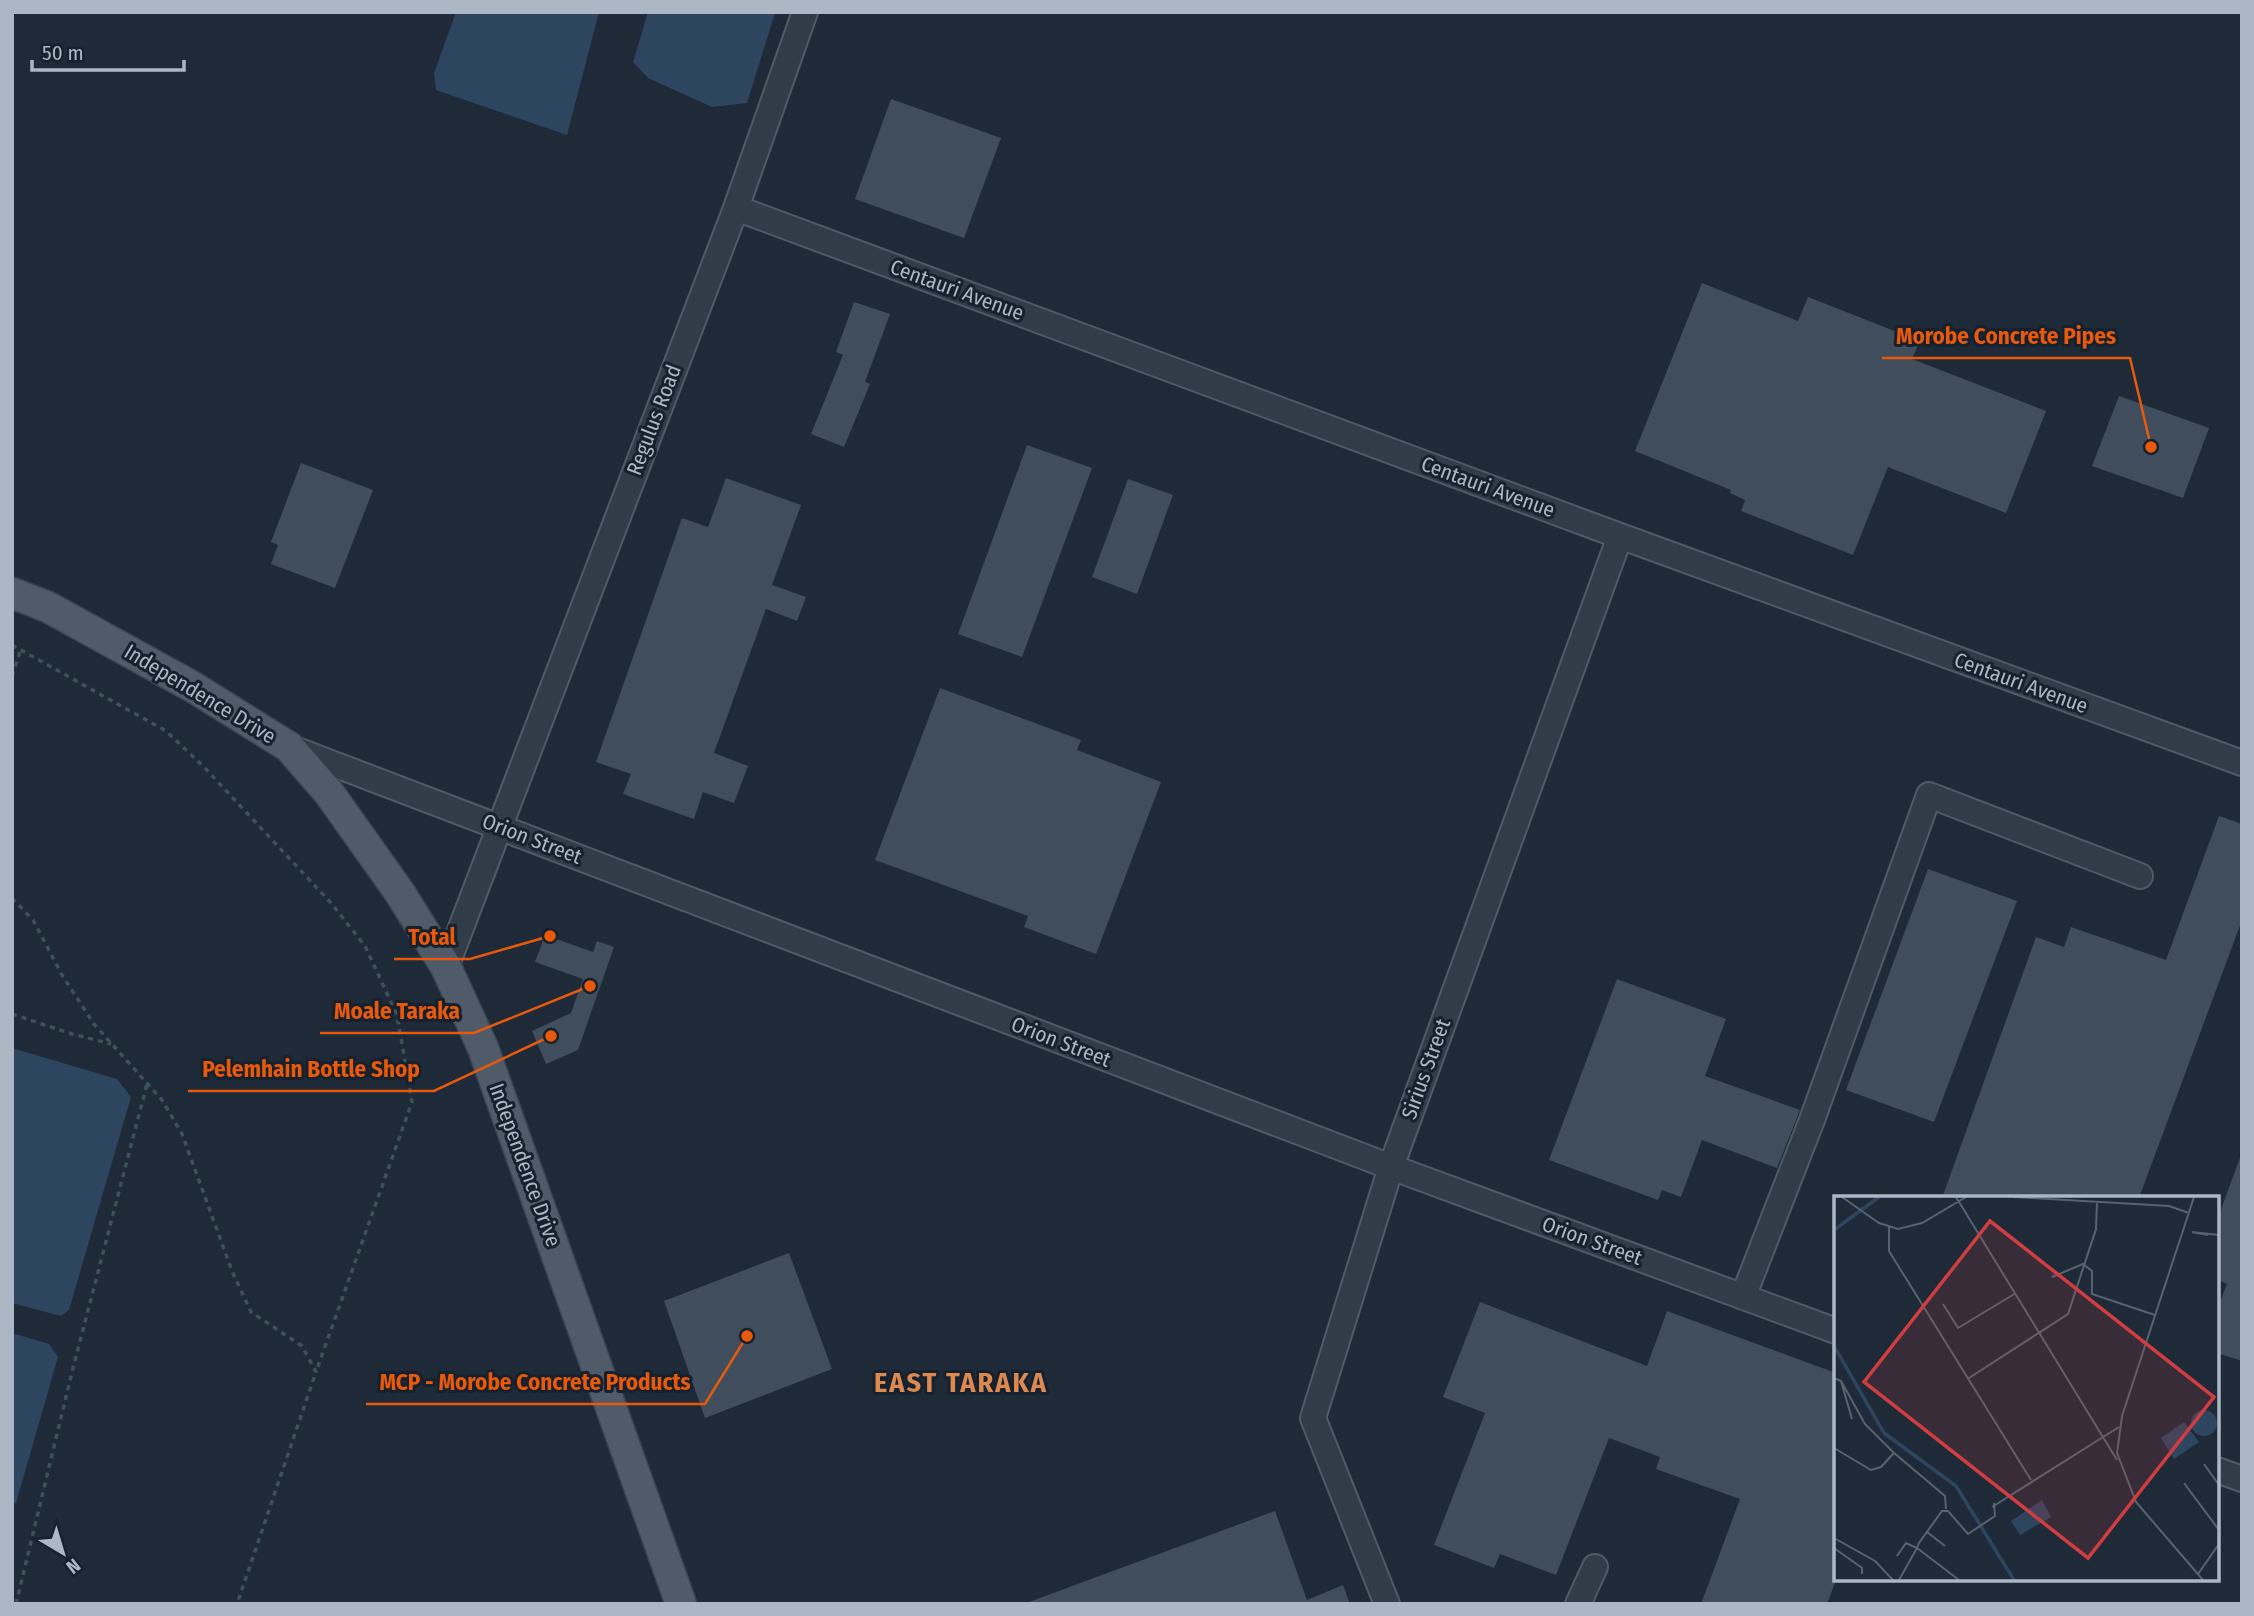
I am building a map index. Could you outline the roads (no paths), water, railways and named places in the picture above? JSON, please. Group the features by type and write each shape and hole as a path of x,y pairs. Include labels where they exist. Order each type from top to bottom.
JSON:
{"main road":[{"name":"Independence Drive","path":"12,593 48,607 193,687 289,747 329,793 400,893 446,967 482,1048 681,1604"}],"street":[{"name":"Regulus Road","path":"446,967 736,208 804,12"},
{"name":"Centauri Avenue","path":"736,208 2242,763"},
{"name":"Sirius Street","path":"1387,1604 1313,1418 1391,1167 1620,536"},
{"name":"Orion Street","path":"289,747 1391,1167 1834,1330"},
{"path":"1743,1297 1812,1120 1929,795 2140,876"},
{"path":"2219,1471 2242,1479"},
{"path":"1578,1604 1595,1567"}],"water":[{"path":"456,12 599,12 567,135 436,90 434,73"},
{"path":"648,12 775,13 747,103 712,107 648,78 633,62"},
{"path":"12,1048 117,1079 131,1097 69,1310 61,1316 12,1303"},
{"path":"12,1333 49,1344 58,1357 16,1503 12,1505"}],"place":[{"name":"Morobe Concrete Pipes","path":"2151,447"},
{"name":"Total","path":"550,936"},
{"name":"Moale Taraka","path":"590,986"},
{"name":"Pelemhain Bottle Shop","path":"551,1036"},
{"name":"MCP - Morobe Concrete Products","path":"747,1336"}],"district":[{"name":"EAST TARAKA","path":"961,1382"}]}
